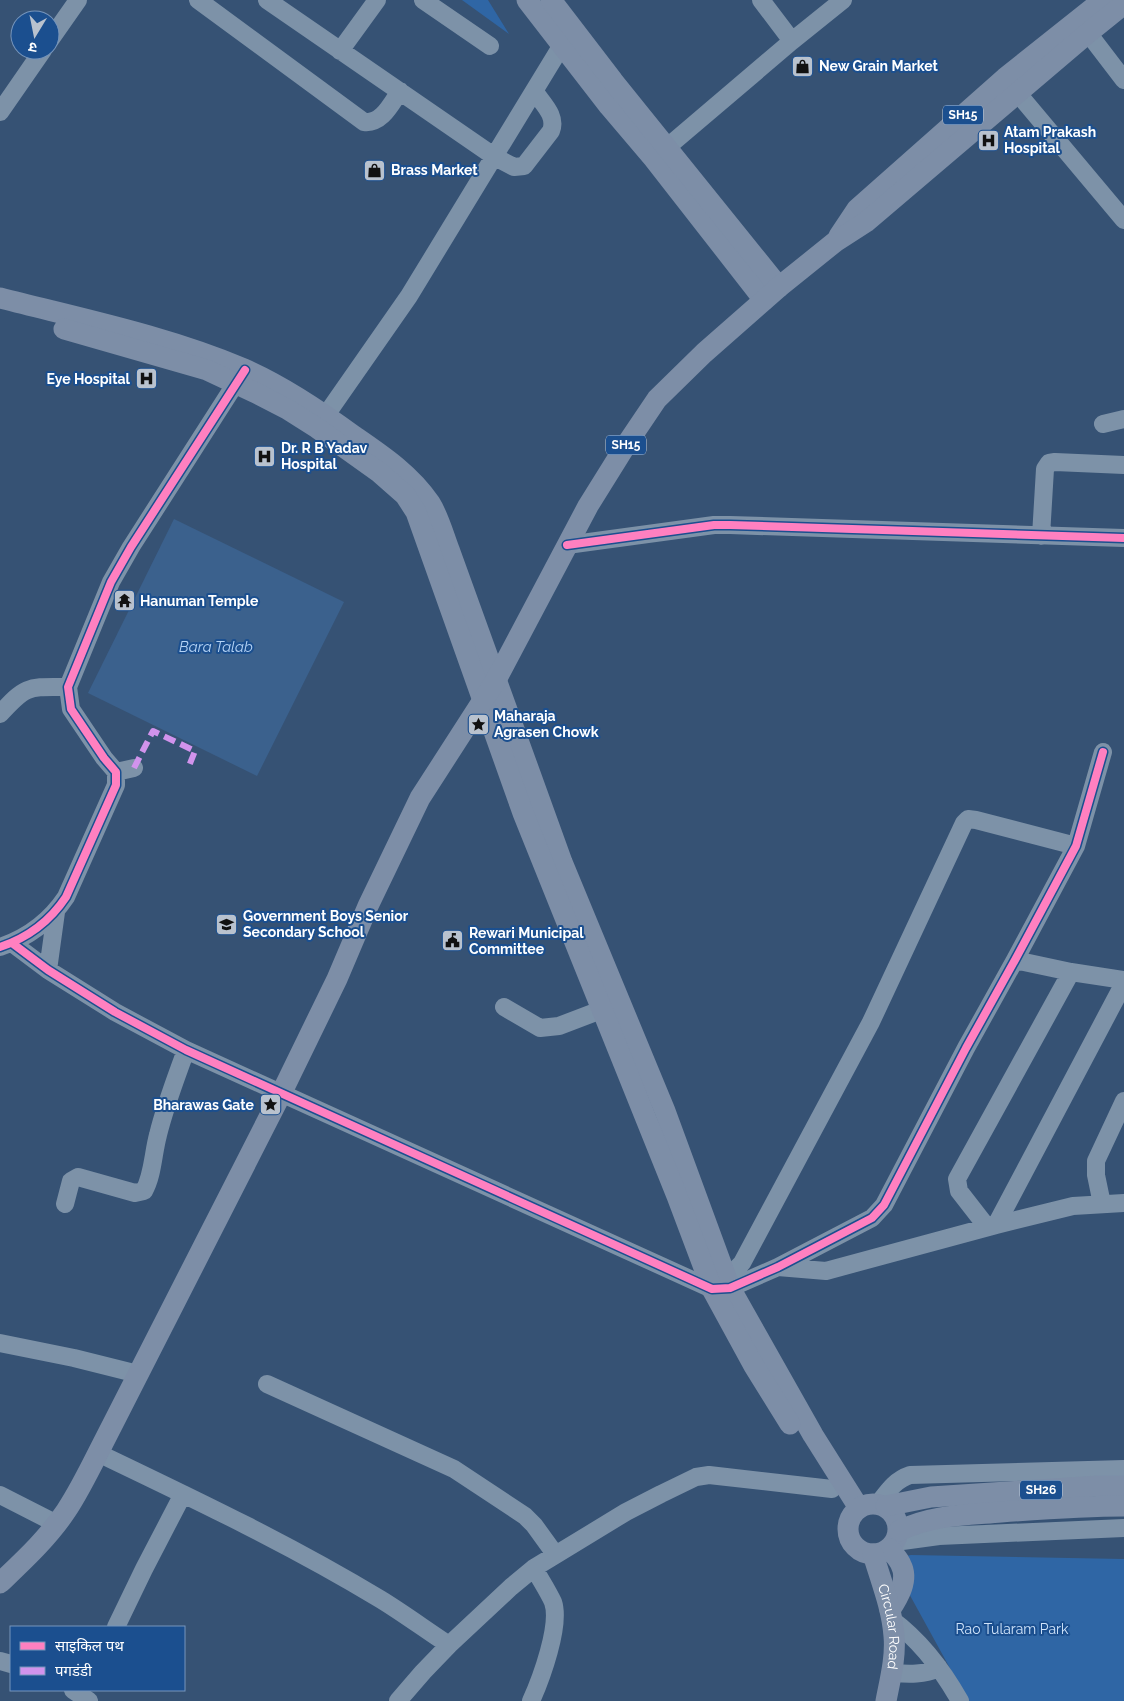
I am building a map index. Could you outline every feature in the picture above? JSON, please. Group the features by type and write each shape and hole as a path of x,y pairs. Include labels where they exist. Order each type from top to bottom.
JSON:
{"main road":[{"path":"527,0 569,38 771,294"},
{"path":"551,0 569,38"},
{"name":"SH15","path":"483,700 496,680 588,506 626,444 657,400 704,353 771,294 835,242 866,222 1103,0"},
{"name":"SH15","path":"1011,85 1088,33 1124,4"},
{"path":"0,298 145,335 193,350 387,459 409,477 431,506 450,552 562,862 665,1111 718,1283 813,1435 869,1508"},
{"path":"0,311 207,370 241,376"},
{"path":"321,422 405,495 416,512 523,813 676,1196 718,1283 754,1366 832,1489 869,1508 896,1517 889,1544 902,1565 904,1572 902,1589 891,1614"},
{"path":"0,1583 31,1554 57,1524 98,1453 281,1094 337,980 368,906 420,798 483,700"},
{"name":"SH26","path":"889,1544 914,1523 934,1519 959,1506 1098,1486 1124,1486"},
{"name":"SH26","path":"869,1508 931,1497 959,1506 1124,1506"},
{"path":"869,1508 848,1522 848,1530 853,1544 866,1553 889,1544"},
{"name":"Circular Road","path":"886,1701 895,1637 891,1614"}],"street":[{"path":"60,26 78,0"},
{"path":"198,0 364,122 370,123 384,115 400,91"},
{"path":"267,0 495,157 514,167 524,166 551,131 553,120 534,92"},
{"path":"340,51 377,0"},
{"path":"424,0 490,46"},
{"path":"761,0 792,40"},
{"path":"660,154 792,40 843,0"},
{"path":"1088,33 1124,80"},
{"path":"321,422 409,296 569,38"},
{"path":"0,112 36,60"},
{"path":"1011,85 1124,220"},
{"path":"6,945 30,933 56,912 66,897 116,785 116,772 104,758 71,709 68,687 111,582 131,547 241,376"},
{"path":"1102,424 1124,419"},
{"path":"1041,536 1045,470 1049,463 1124,465"},
{"path":"567,545 706,526 730,525 1124,538"},
{"path":"0,714 23,690 35,687 68,687"},
{"path":"6,945 115,1012 186,1050 281,1094 718,1283 778,1267 872,1218 880,1211 1076,846 1103,752"},
{"path":"116,772 134,768"},
{"path":"718,1283 742,1263 871,1022 964,823 968,819 976,820 1076,846"},
{"path":"48,970 56,912"},
{"path":"992,1226 1124,982 1015,960"},
{"path":"992,1226 960,1191 957,1179 1070,972"},
{"path":"504,1007 540,1028 559,1026 602,1010"},
{"path":"65,1204 71,1181 78,1177 135,1193 144,1191 148,1183 163,1115 186,1050"},
{"path":"1102,1204 1096,1175 1096,1161 1124,1101"},
{"path":"778,1267 826,1270 1073,1206 1124,1203"},
{"path":"0,1343 74,1358 138,1374"},
{"path":"267,1384 454,1469 525,1516 555,1554"},
{"path":"98,1453 308,1558 380,1599 449,1645"},
{"path":"869,1508 901,1478 910,1475 1124,1469"},
{"path":"398,1701 449,1645 534,1568 626,1512 660,1494 702,1476 715,1475 832,1489"},
{"path":"116,1626 183,1494"},
{"path":"0,1495 57,1524"},
{"path":"889,1544 939,1536 1124,1528"},
{"path":"532,1701 544,1670 554,1621 553,1604 534,1568"},
{"path":"891,1614 920,1643 960,1701"},
{"path":"891,1673 920,1674 939,1668"},
{"path":"74,1691 89,1701"}],"green space":[{"path":"462,0 488,0 509,34"},
{"name":"Rao Tularam Park","path":"911,1555 1124,1559 1124,1701 968,1701 890,1559"}],"water":[{"name":"Bara Talab","path":"174,519 344,602 257,776 88,693"}],"marked path":[{"path":"134,768 153,731 195,751 189,766"}],"cycle path":[{"path":"0,947 29,934 60,906 66,897 116,785 116,772 104,758 71,709 68,687 111,582 131,547 245,370"},
{"path":"567,545 714,525 1124,538"},
{"path":"12,943 48,970 115,1012 186,1050 712,1289 730,1288 778,1267 872,1218 884,1205 966,1048 1076,846 1103,752"}],"place":[{"name":"New Grain Market","path":"803,66"},
{"name":"Atam Prakash Hospital","path":"988,140"},
{"name":"Brass Market","path":"375,170"},
{"name":"Eye Hospital","path":"146,379"},
{"name":"Dr. R B Yadav Hospital","path":"265,456"},
{"name":"Hanuman Temple","path":"124,601"},
{"name":"Maharaja Agrasen Chowk","path":"478,724"},
{"name":"Government Boys Senior Secondary School","path":"227,924"},
{"name":"Rewari Municipal Committee","path":"453,941"},
{"name":"Bharawas Gate","path":"270,1105"}]}
